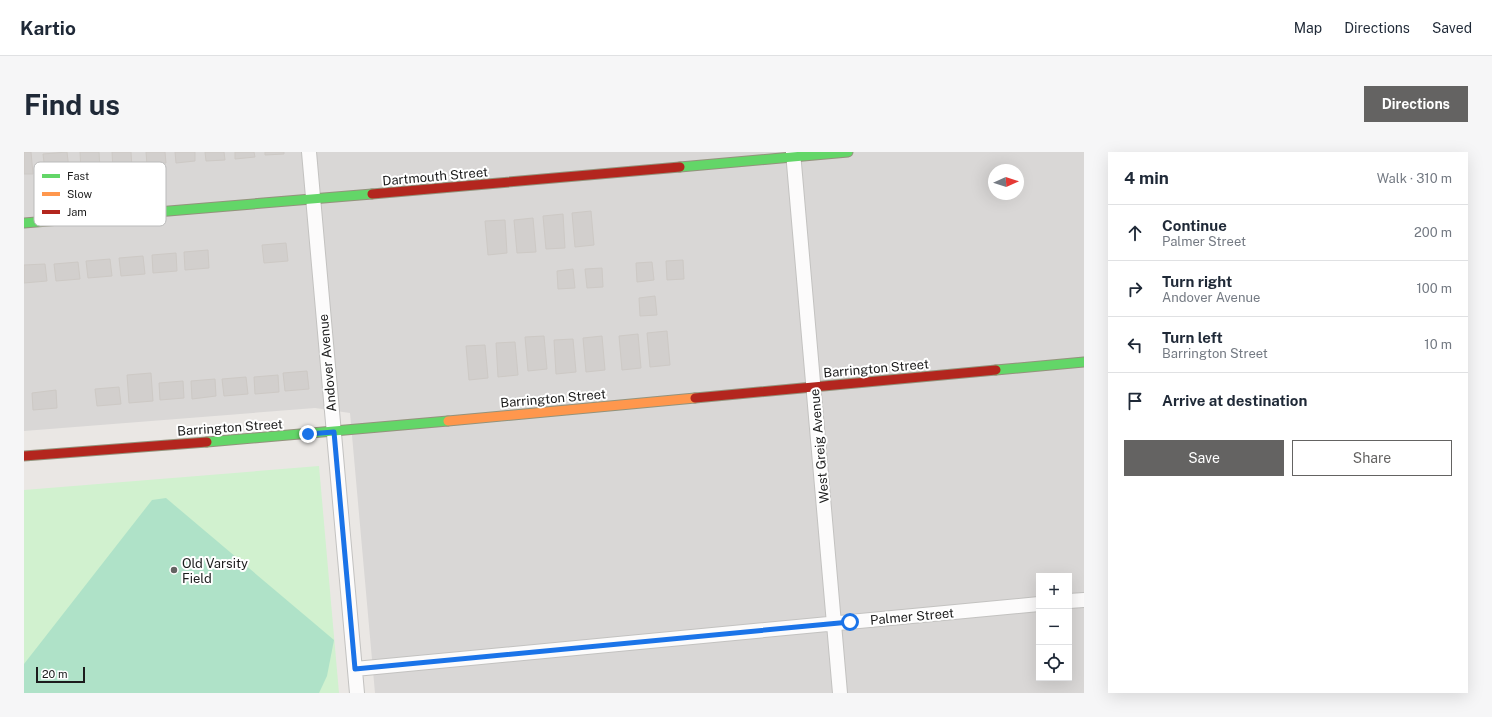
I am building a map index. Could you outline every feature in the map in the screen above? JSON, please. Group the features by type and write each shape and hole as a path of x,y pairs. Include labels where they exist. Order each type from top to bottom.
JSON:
{"street":[{"name":"Andover Avenue","path":"308,152 357,693"},
{"name":"Dartmouth Street","path":"166,212 312,200 793,154 848,152"},
{"name":"West Greig Avenue","path":"793,154 840,693"},
{"name":"Dartmouth Street","path":"24,223 34,222"},
{"name":"Barrington Street","path":"24,456 334,432 1084,362"},
{"path":"1072,601 1084,600"},
{"name":"Palmer Street","path":"355,669 1036,604"}],"shaded area":[{"path":"24,152 1084,152 1084,693 375,693 350,413 315,408 24,431"}],"green space":[{"path":"319,466 339,693 24,693 24,490"},
{"name":"Old Varsity Field","path":"166,498 334,640 327,676 319,693 24,693 24,664 152,500"}],"building":[{"path":"24,152 31,152 33,174 24,174"},
{"path":"67,152 68,162 44,162 43,154"},
{"path":"80,152 99,152 100,162 81,162"},
{"path":"112,152 131,152 132,162 113,162"},
{"path":"146,152 165,152 166,162 147,162"},
{"path":"175,152 195,152 195,161 176,163"},
{"path":"205,152 224,152 225,160 206,161"},
{"path":"235,152 254,152 255,157 235,159"},
{"path":"265,152 284,152 284,154 265,155"},
{"path":"591,211 594,245 575,247 572,213"},
{"path":"563,214 565,248 546,249 543,216"},
{"path":"533,218 536,252 517,253 514,220"},
{"path":"505,220 507,253 488,255 485,221"},
{"path":"286,243 288,261 264,263 262,245"},
{"path":"208,250 209,268 185,270 184,252"},
{"path":"176,253 177,271 153,273 152,255"},
{"path":"143,256 145,274 121,276 119,258"},
{"path":"110,259 112,276 88,278 86,261"},
{"path":"683,260 684,279 667,280 666,261"},
{"path":"78,262 80,279 56,281 54,264"},
{"path":"652,262 654,280 637,282 636,263"},
{"path":"45,264 47,281 24,283 24,265"},
{"path":"602,268 603,287 587,288 585,269"},
{"path":"573,269 575,288 558,289 557,271"},
{"path":"655,296 657,315 640,316 639,298"},
{"path":"667,331 670,365 650,367 647,333"},
{"path":"638,334 641,368 622,370 619,336"},
{"path":"544,336 547,369 528,371 525,337"},
{"path":"602,336 605,370 586,372 583,338"},
{"path":"573,339 576,372 556,374 554,340"},
{"path":"515,342 518,375 498,377 496,343"},
{"path":"485,345 488,378 469,380 466,346"},
{"path":"307,371 309,389 285,391 283,373"},
{"path":"151,373 153,401 129,403 127,375"},
{"path":"278,375 279,392 255,394 254,377"},
{"path":"246,377 248,394 224,396 222,379"},
{"path":"215,379 216,396 192,399 191,381"},
{"path":"183,381 184,398 160,400 159,383"},
{"path":"119,387 121,404 97,406 95,389"},
{"path":"56,390 57,408 33,410 32,393"}],"traffic: fast":[{"path":"680,167 848,152"},
{"path":"166,211 372,194"},
{"path":"24,223 34,222"},
{"path":"996,370 1084,362"},
{"path":"207,442 448,421"}],"traffic: slow":[{"path":"448,421 695,398"}],"traffic: jam":[{"path":"372,194 680,167"},
{"path":"695,398 996,370"},
{"path":"24,456 207,442"}],"place":[{"name":"Old Varsity Field","path":"174,570"}],"route":[{"path":"308,434 334,432 355,669 850,622"}]}
